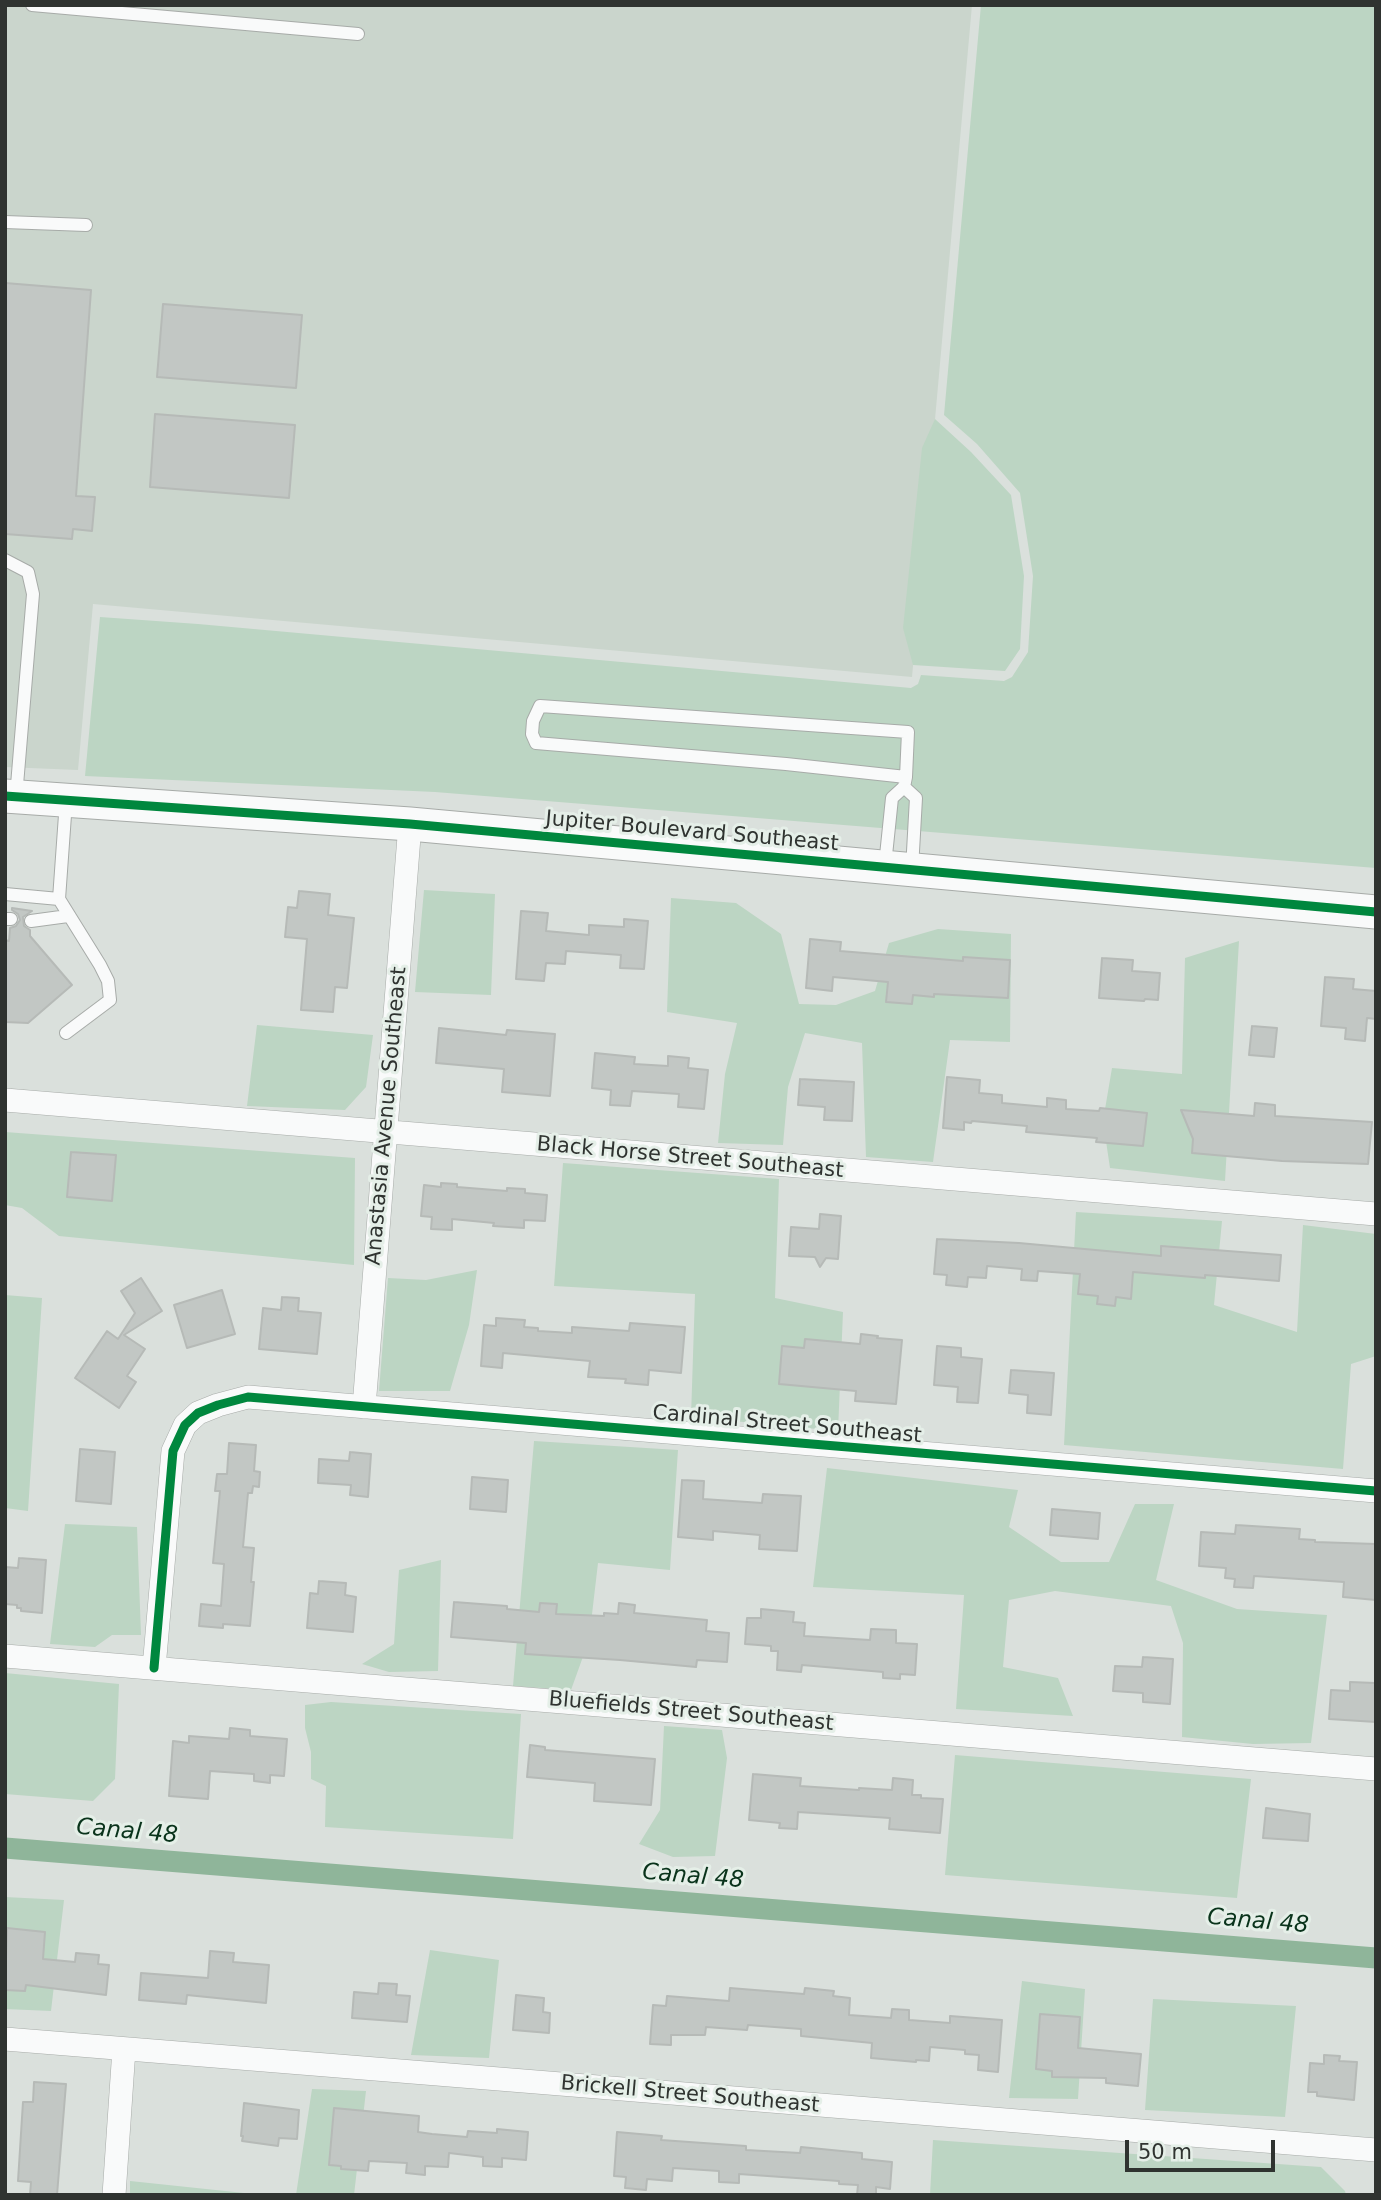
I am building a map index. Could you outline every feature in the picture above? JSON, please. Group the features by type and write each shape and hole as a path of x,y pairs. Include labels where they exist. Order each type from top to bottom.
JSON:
{"street":[{"name":"Jupiter Boulevard Southeast","path":"11,797 410,824 1376,912"},
{"name":"Anastasia Avenue Southeast","path":"364,1407 410,824"},
{"name":"Black Horse Street Southeast","path":"5,1100 1376,1214"},
{"name":"Cardinal Street Southeast","path":"154,1668 173,1451 185,1424 198,1413 248,1397 1376,1491"},
{"name":"Bluefields Street Southeast","path":"5,1656 1376,1769"},
{"name":"Brickell Street Southeast","path":"5,2039 1376,2150"},
{"path":"114,2195 124,2049"}],"lane":[{"path":"32,5 358,34"},
{"path":"5,222 86,225"},
{"path":"5,560 28,572 33,594 11,797"},
{"path":"899,869 892,798 905,782 908,732 540,706 533,721 532,734 536,743 786,764 905,782 916,798 899,869"},
{"path":"65,801 59,899 100,965 108,981 110,1000 66,1033"},
{"path":"5,894 59,899"},
{"path":"31,921 68,916"}],"shaded area":[{"path":"5,5 972,5 912,677 93,604 78,770 5,767"}],"green space":[{"path":"981,5 1376,5 1376,868 435,792 85,776 100,617 911,688 918,684 921,675 1004,681 1012,677 1028,652 1033,576 1020,493 977,444 944,415"},
{"path":"935,419 971,452 1011,495 1024,576 1020,649 1005,671 913,665 903,628 922,448"},
{"path":"424,890 495,894 491,995 415,992"},
{"path":"671,898 736,903 781,934 799,1004 836,1005 875,991 889,943 938,929 1011,934 1010,1042 950,1040 933,1162 866,1157 862,1043 805,1033 788,1087 783,1145 718,1143 725,1074 737,1023 667,1012"},
{"path":"1239,941 1225,1181 1110,1168 1103,1121 1112,1068 1182,1074 1185,958"},
{"path":"257,1025 373,1035 366,1087 345,1110 247,1106"},
{"path":"5,1132 355,1158 354,1265 59,1236 22,1208 5,1205"},
{"path":"563,1163 779,1179 775,1298 843,1312 838,1431 691,1417 695,1294 554,1286"},
{"path":"1076,1212 1222,1221 1214,1305 1297,1332 1303,1225 1376,1234 1376,1356 1351,1364 1343,1469 1064,1445"},
{"path":"477,1270 469,1325 450,1391 379,1391 388,1278 426,1280"},
{"path":"5,1295 42,1298 28,1511 5,1508"},
{"path":"534,1441 678,1450 670,1570 598,1563 589,1640 571,1690 513,1686"},
{"path":"827,1468 1018,1490 1009,1527 1061,1562 1109,1562 1135,1504 1174,1504 1156,1580 1237,1609 1327,1615 1311,1743 1253,1744 1182,1737 1183,1643 1171,1606 1055,1591 1009,1600 1003,1667 1058,1678 1073,1716 956,1709 964,1595 813,1587"},
{"path":"65,1524 137,1527 141,1635 112,1635 95,1647 50,1644"},
{"path":"441,1560 438,1671 389,1672 362,1664 394,1644 399,1570"},
{"path":"5,1673 119,1684 115,1779 93,1801 5,1794"},
{"path":"331,1702 521,1714 513,1839 325,1827 326,1786 311,1779 311,1752 305,1728 305,1705"},
{"path":"664,1726 722,1730 727,1758 715,1856 673,1857 639,1844 660,1810"},
{"path":"955,1755 1251,1779 1237,1898 945,1875"},
{"path":"5,1897 64,1900 51,2011 5,2009"},
{"path":"430,1950 499,1960 489,2058 411,2055"},
{"path":"1022,1981 1085,1989 1078,2099 1009,2098"},
{"path":"1153,1999 1296,2006 1285,2117 1145,2110"},
{"path":"312,2089 366,2091 354,2195 296,2195"},
{"path":"933,2140 1321,2167 1346,2195 930,2195"},
{"path":"130,2181 263,2195 130,2195"}],"building":[{"path":"5,283 91,290 76,496 95,497 92,531 73,529 72,539 5,534"},
{"path":"163,304 302,315 296,388 157,377"},
{"path":"155,414 295,425 289,498 150,487"},
{"path":"299,891 330,894 328,915 354,918 347,988 335,987 333,1012 301,1010 307,939 285,937 288,907 297,908"},
{"path":"12,908 32,911 23,917 24,926 30,930 30,936 72,985 28,1023 5,1022 5,940 9,941 10,928 16,926 20,920"},
{"path":"521,911 548,913 546,931 589,935 589,925 624,927 624,919 648,921 644,969 620,968 621,955 566,951 565,964 546,963 544,981 516,979"},
{"path":"810,939 841,942 840,951 963,961 963,957 1010,960 1008,998 934,994 934,997 913,995 912,1004 886,1002 888,982 833,977 832,991 806,988"},
{"path":"1102,958 1133,960 1132,971 1160,973 1158,1000 1099,998"},
{"path":"1325,977 1354,979 1353,989 1376,991 1376,1019 1367,1018 1365,1041 1345,1039 1346,1028 1321,1026"},
{"path":"1252,1026 1277,1028 1274,1057 1249,1055"},
{"path":"439,1028 506,1035 507,1030 555,1034 550,1096 502,1092 504,1069 436,1063"},
{"path":"595,1053 635,1057 634,1064 668,1066 668,1056 689,1058 688,1068 708,1070 704,1109 678,1107 679,1094 632,1091 630,1106 610,1105 611,1090 592,1088"},
{"path":"947,1077 980,1080 979,1093 1002,1095 1002,1103 1047,1107 1047,1098 1066,1100 1066,1109 1099,1111 1100,1108 1147,1113 1143,1146 1096,1142 1097,1138 1026,1132 1027,1126 972,1121 964,1122 964,1130 943,1128"},
{"path":"800,1079 854,1082 852,1121 824,1120 825,1107 798,1105"},
{"path":"1255,1103 1275,1105 1275,1116 1372,1122 1368,1164 1282,1161 1192,1153 1193,1139 1181,1110 1254,1116"},
{"path":"71,1152 116,1155 112,1201 67,1197"},
{"path":"441,1183 507,1191 507,1188 525,1189 525,1193 547,1195 545,1221 524,1220 524,1228 452,1219 452,1230 431,1229 432,1217 421,1216 424,1185 441,1187"},
{"path":"820,1214 841,1216 838,1259 826,1258 820,1267 815,1257 789,1256 791,1227 819,1229"},
{"path":"937,1239 1019,1243 1161,1256 1161,1246 1281,1255 1279,1281 1133,1272 1131,1299 1116,1297 1115,1306 1097,1304 1098,1296 1078,1294 1080,1274 1038,1271 1037,1281 1021,1280 1022,1269 987,1266 986,1278 968,1277 967,1287 946,1285 947,1275 934,1274"},
{"path":"141,1278 162,1311 124,1335 145,1349 127,1376 136,1382 119,1408 75,1378 107,1331 118,1339 135,1313 121,1291"},
{"path":"222,1290 235,1334 187,1348 174,1305"},
{"path":"282,1297 299,1298 298,1311 321,1313 317,1354 259,1349 263,1308 281,1310"},
{"path":"496,1318 525,1320 524,1327 538,1328 538,1331 572,1333 572,1327 629,1331 630,1323 685,1327 681,1373 649,1370 648,1385 625,1383 626,1379 588,1377 590,1361 503,1353 502,1368 481,1366 484,1325 496,1326"},
{"path":"861,1334 902,1340 896,1404 855,1401 856,1391 779,1384 782,1346 804,1348 805,1339 860,1344"},
{"path":"937,1346 961,1348 961,1357 982,1359 978,1403 957,1402 958,1387 934,1385"},
{"path":"1011,1370 1054,1373 1051,1415 1027,1413 1028,1395 1009,1393"},
{"path":"229,1443 256,1445 254,1471 260,1472 259,1487 253,1486 252,1493 248,1493 243,1547 254,1548 250,1626 199,1626 201,1604 221,1606 224,1564 213,1563 220,1491 215,1491 217,1474 227,1474"},
{"path":"80,1449 115,1452 111,1504 76,1501"},
{"path":"350,1452 371,1454 368,1497 350,1495 351,1485 318,1483 319,1459 349,1461"},
{"path":"472,1477 508,1480 506,1512 470,1509"},
{"path":"682,1480 704,1481 703,1499 762,1503 763,1494 801,1496 797,1551 759,1549 760,1535 713,1531 713,1540 678,1537"},
{"path":"1052,1509 1100,1513 1098,1539 1050,1535"},
{"path":"1236,1525 1300,1529 1299,1539 1315,1542 1376,1544 1376,1600 1343,1597 1344,1582 1254,1576 1253,1588 1234,1587 1235,1579 1225,1578 1226,1568 1199,1566 1201,1532 1235,1534"},
{"path":"19,1558 46,1560 42,1613 21,1611 17,1605 5,1604 5,1567 18,1568"},
{"path":"319,1581 346,1583 345,1595 356,1597 353,1632 307,1628 310,1593 318,1594"},
{"path":"454,1602 507,1606 507,1609 539,1612 540,1603 557,1604 556,1614 604,1616 604,1613 618,1614 619,1603 635,1605 634,1613 707,1620 706,1631 729,1633 727,1662 697,1660 696,1667 525,1654 526,1643 451,1637"},
{"path":"761,1609 794,1612 793,1622 805,1623 804,1636 870,1640 871,1629 896,1630 896,1643 917,1644 915,1675 900,1674 900,1679 883,1678 883,1672 802,1665 801,1672 777,1670 778,1651 771,1651 771,1646 745,1644 747,1618 761,1618"},
{"path":"1143,1657 1173,1659 1170,1704 1143,1702 1143,1693 1113,1691 1115,1666 1142,1667"},
{"path":"1350,1682 1375,1683 1376,1722 1329,1719 1331,1690 1350,1691"},
{"path":"230,1728 250,1730 250,1736 287,1739 284,1776 270,1775 270,1783 254,1781 254,1774 210,1771 208,1799 169,1796 173,1741 189,1743 189,1736 229,1739"},
{"path":"530,1745 545,1747 545,1750 655,1759 651,1805 594,1801 595,1783 527,1777"},
{"path":"753,1774 801,1778 800,1786 859,1790 892,1790 893,1778 913,1780 912,1795 943,1799 940,1833 889,1829 890,1818 798,1812 797,1829 779,1828 780,1823 749,1820"},
{"path":"1266,1808 1310,1814 1308,1841 1263,1838"},
{"path":"7,1928 45,1932 43,1959 75,1962 76,1953 99,1955 98,1964 109,1965 106,1995 26,1985 25,1991 5,1990"},
{"path":"210,1951 234,1953 233,1962 269,1965 266,2003 187,1995 186,2004 139,2000 141,1973 208,1978"},
{"path":"379,1983 397,1984 396,1995 410,1996 407,2022 352,2018 354,1992 378,1994"},
{"path":"730,1988 804,1994 805,1988 834,1991 833,1996 850,1998 849,2015 891,2018 892,2009 909,2010 909,2020 950,2023 950,2016 1002,2020 998,2072 978,2070 979,2055 965,2054 965,2050 930,2047 929,2061 871,2058 872,2043 801,2036 801,2029 748,2025 747,2030 706,2027 705,2035 671,2035 671,2045 650,2044 653,2005 666,2006 667,1996 729,2001"},
{"path":"516,1995 544,1998 543,2012 550,2013 549,2033 513,2030"},
{"path":"1040,2014 1080,2017 1078,2048 1141,2054 1138,2086 1106,2083 1106,2078 1052,2077 1052,2071 1036,2069"},
{"path":"1324,2055 1340,2056 1339,2061 1357,2062 1354,2100 1317,2096 1317,2092 1308,2092 1310,2063 1324,2064"},
{"path":"34,2082 66,2084 57,2195 30,2195 31,2182 18,2181 23,2102 33,2102"},
{"path":"244,2103 299,2110 297,2139 279,2138 278,2146 242,2141"},
{"path":"334,2108 419,2116 418,2132 432,2134 467,2137 468,2131 497,2133 497,2129 528,2132 526,2160 502,2158 502,2167 483,2166 483,2157 449,2153 448,2167 425,2166 425,2175 406,2173 407,2163 369,2161 368,2171 341,2169 341,2166 329,2165"},
{"path":"617,2132 662,2136 661,2140 746,2146 746,2150 800,2153 801,2147 862,2153 862,2159 892,2162 890,2189 876,2187 876,2195 857,2195 858,2185 839,2184 839,2181 739,2174 739,2183 719,2182 719,2171 673,2168 672,2181 647,2179 646,2190 625,2188 626,2177 614,2176"}],"waterway":[{"name":"Canal 48","path":"5,1848 1376,1958"}],"cycle path":[{"path":"5,796 410,824 1376,912"},
{"path":"154,1668 173,1451 185,1425 198,1413 248,1397 1376,1491"}]}
